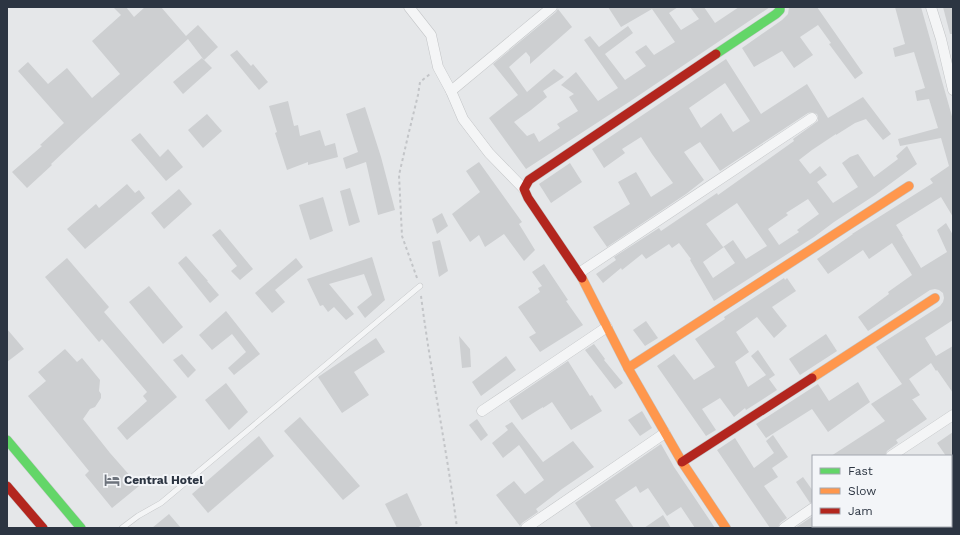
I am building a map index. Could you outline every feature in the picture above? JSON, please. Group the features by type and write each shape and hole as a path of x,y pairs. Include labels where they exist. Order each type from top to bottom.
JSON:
{"street":[{"path":"409,7 431,35 438,67 451,91 463,119 489,153 524,189 528,198 579,273 628,368 665,433 682,462 726,528"},
{"path":"451,91 552,7"},
{"path":"524,189 529,180 776,14 780,10 780,7"},
{"path":"930,7 941,39 953,90"},
{"path":"579,273 812,118"},
{"path":"628,368 909,186"},
{"path":"682,462 935,298"},
{"path":"482,411 607,327"},
{"path":"893,455 953,415"},
{"path":"526,528 665,433"},
{"path":"7,440 81,528"},
{"path":"7,486 43,528"},
{"path":"784,528 812,509"}],"lane":[{"path":"122,528 138,516 161,503 420,286"}],"building":[{"path":"113,7 126,7 134,17 145,7 161,7 186,36 198,25 218,47 204,60 188,39 83,134 27,188 12,172 42,146 40,145 64,123 18,71 28,62 48,84 67,68 92,98 120,74 92,41 121,15"},
{"path":"608,7 678,7 669,13 681,30 699,19 690,7 704,7 715,23 739,7 770,7 526,169 489,118 518,95 493,64 558,9 572,27 530,64 530,57 526,52 509,67 527,92 554,69 564,77 543,91 547,97 514,122 527,136 534,133 539,142 560,128 557,124 578,111 569,97 574,94 561,85 576,72 598,101 618,88 584,40 590,36 599,47 628,26 633,33 605,54 625,80 646,66 635,52 646,45 654,55 675,42 652,9 621,27"},
{"path":"789,7 817,7 863,73 855,79 829,44 831,43 818,25 800,37 813,55 794,68 782,51 754,67 742,48 782,20 788,14"},
{"path":"895,7 921,7 953,120 953,217 941,197 896,225 921,268 947,252 937,230 946,223 953,235 953,320 925,338 936,356 953,346 953,393 931,363 909,379 920,395 912,399 927,419 896,440 898,443 887,451 885,455 833,455 885,421 871,404 902,384 876,347 940,306 944,298 943,293 939,290 930,290 868,331 858,317 889,294 888,292 912,275 892,243 869,259 863,250 828,274 817,259 852,234 933,183 930,179 949,166 941,138 900,146 898,139 938,128 929,99 917,101 915,91 925,88 914,52 895,57 893,48 905,44"},
{"path":"943,7 953,7 953,34 950,34"},
{"path":"237,50 251,66 253,64 268,82 259,90 230,55"},
{"path":"202,58 212,68 183,94 173,82"},
{"path":"726,59 761,114 807,84 828,118 863,97 891,134 883,140 866,119 855,123 836,134 799,160 810,174 820,166 827,175 817,182 833,203 858,187 842,163 850,157 858,154 874,177 898,159 896,156 907,146 917,164 814,237 714,301 690,260 691,259 679,243 672,248 669,244 646,259 642,254 622,270 621,268 603,283 596,274 616,260 614,257 659,228 661,231 717,193 718,195 794,141 793,139 818,121 817,114 812,112 808,113 720,171 700,142 684,152 704,180 686,194 607,247 593,227 630,204 618,182 636,172 651,197 673,183 641,137 622,149 625,153 604,168 592,149","holes":["725,83 750,121 733,132 721,113 701,128 689,108","808,199 819,214 797,230 799,232 779,245 768,229 788,215 786,213","737,203 767,246 746,259 733,240 723,247 706,224","724,247 735,263 713,278 703,262"]},
{"path":"288,101 294,126 298,125 300,136 320,130 325,146 335,143 338,157 308,165 308,162 287,170 275,133 277,132 269,106"},
{"path":"365,107 381,157 395,210 378,215 366,162 346,169 343,158 358,152 346,114"},
{"path":"207,114 222,131 203,148 188,130"},
{"path":"140,133 160,157 168,149 183,167 166,181 131,140"},
{"path":"479,162 522,222 519,224 535,250 524,261 504,234 485,247 479,235 470,242 452,214 480,192 466,171"},
{"path":"570,163 582,182 551,203 539,184"},
{"path":"127,184 135,193 139,190 145,198 85,249 67,229 96,204 99,208"},
{"path":"350,188 360,222 349,226 340,191"},
{"path":"179,189 192,204 164,229 151,213"},
{"path":"323,197 333,231 310,240 299,205"},
{"path":"442,213 448,226 437,234 432,219"},
{"path":"220,229 253,269 240,280 231,271 237,266 212,235"},
{"path":"440,240 448,271 439,277 432,242"},
{"path":"186,256 219,295 210,303 178,263"},
{"path":"372,257 385,300 365,318 357,307 372,295 364,274 329,284 354,314 346,320 334,307 328,312 323,305 320,306 307,279"},
{"path":"67,258 109,307 104,312 177,397 127,440 117,428 147,401 143,396 147,392 102,339 99,342 45,277"},
{"path":"296,258 303,267 275,290 285,302 272,313 255,293"},
{"path":"544,264 568,300 566,301 583,325 540,352 529,337 536,333 518,307 540,292 538,288 542,286 532,272"},
{"path":"784,278 785,280 787,278 796,291 772,307 787,326 774,338 757,317 736,332 749,352 735,362 748,387 766,375 751,356 758,350 775,375 769,379 777,390 746,410 745,408 734,417 720,398 702,409 716,430 706,436 657,366 674,354 694,380 715,367 695,339 725,319 724,317"},
{"path":"149,286 183,327 163,344 129,302"},
{"path":"226,311 260,354 234,375 228,368 246,352 232,334 212,350 199,335"},
{"path":"646,321 658,338 645,346 633,330"},
{"path":"7,329 24,349 7,362"},
{"path":"826,334 837,351 800,375 789,359"},
{"path":"459,336 470,349 471,367 462,368"},
{"path":"376,338 385,352 354,372 369,395 342,413 318,377"},
{"path":"594,344 605,359 604,360 623,383 615,389 585,350"},
{"path":"65,349 77,362 82,358 100,380 99,391 101,398 95,407 90,409 83,419 139,486 112,508 85,475 89,471 28,396 46,381 38,372"},
{"path":"182,354 196,370 188,378 173,360"},
{"path":"506,356 516,370 481,396 472,382"},
{"path":"568,361 590,396 592,395 602,411 571,430 552,402 522,420 509,401"},
{"path":"858,382 870,402 828,432 812,409 766,438 756,424 818,384 829,401"},
{"path":"226,383 248,412 229,430 205,400"},
{"path":"642,411 652,428 640,436 628,420"},
{"path":"300,417 360,486 343,500 284,431"},
{"path":"477,419 488,435 481,441 469,425"},
{"path":"512,422 543,462 573,441 594,467 536,509 538,512 520,526 496,495 514,481 525,494 544,480 519,445 503,458 492,443 508,430 505,426"},
{"path":"953,432 953,465 952,455 945,455 937,443"},
{"path":"773,435 788,457 772,468 778,477 764,486 787,518 780,523 778,528 770,528 717,450 735,438 754,468 774,453 766,441"},
{"path":"259,436 274,456 208,513 192,494"},
{"path":"661,444 674,467 715,528 695,528 681,507 667,516 648,488 640,493 636,486 615,500 634,528 592,528 575,503"},
{"path":"803,477 812,490 812,502 810,503 796,482"},
{"path":"407,493 422,525 417,528 397,528 385,504"},
{"path":"169,514 181,528 152,528"},
{"path":"663,515 671,528 644,528"},
{"path":"812,517 813,528 795,528"}],"traffic: fast":[{"path":"716,54 776,14 780,10 780,7"},
{"path":"7,440 81,528"}],"traffic: slow":[{"path":"628,368 909,186"},
{"path":"582,278 628,368 682,462 726,528"},
{"path":"812,378 935,298"}],"traffic: jam":[{"path":"582,278 528,198 524,189 529,180 716,54"},
{"path":"682,462 812,378"},
{"path":"7,486 43,528"}],"place":[{"name":"Central Hotel","path":"112,480"}]}
